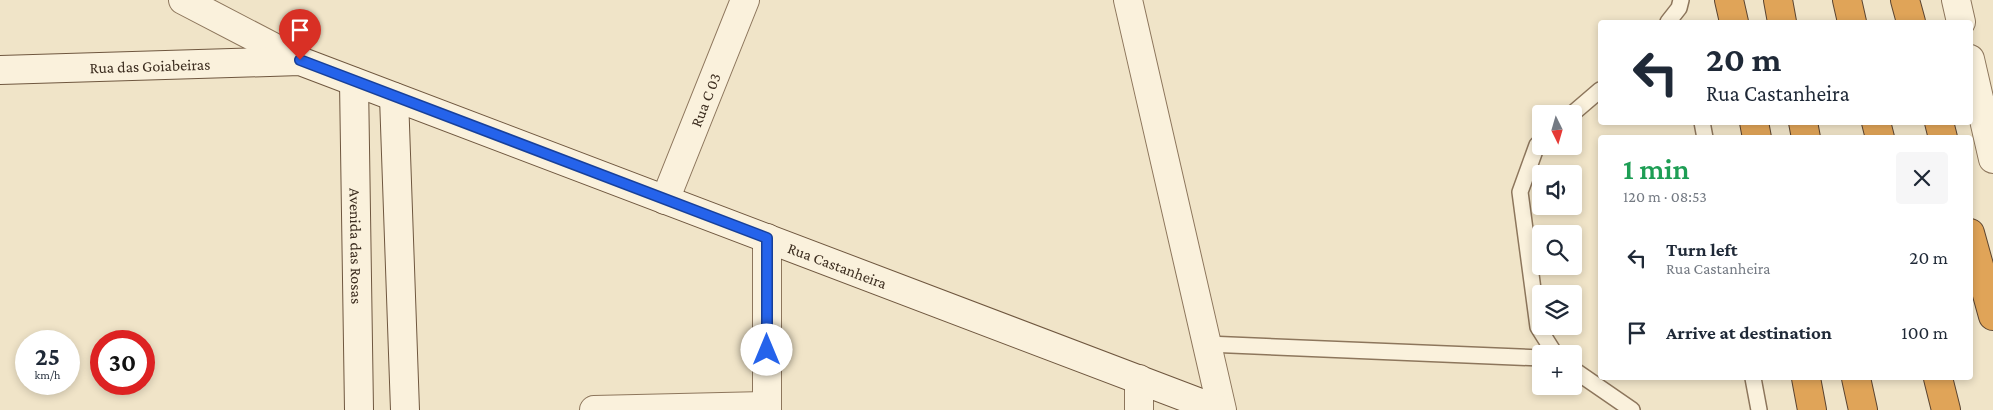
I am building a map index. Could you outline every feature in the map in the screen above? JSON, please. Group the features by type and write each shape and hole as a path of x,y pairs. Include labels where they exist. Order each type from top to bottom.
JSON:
{"highway":[{"path":"1729,0 1734,20"},
{"path":"1778,0 1782,20"},
{"path":"1847,0 1852,20"},
{"path":"1905,0 1910,20"},
{"path":"1973,244 1993,316"},
{"path":"1806,380 1812,410"},
{"path":"1856,380 1862,410"},
{"path":"1938,380 1946,410"}],"street":[{"name":"Rua Castanheira","path":"183,0 300,60 354,82 1220,410"},
{"name":"Rua C 03","path":"665,200 745,0"},
{"path":"1128,0 1207,344 1220,410"},
{"path":"1956,0 1961,20"},
{"name":"Rua das Goiabeiras","path":"0,70 300,60"},
{"path":"1973,73 1993,159"},
{"name":"Avenida das Rosas","path":"354,82 358,410"},
{"path":"394,97 405,410"},
{"path":"594,410 767,408 767,238"},
{"path":"1138,379 1139,410"}],"lane":[{"path":"1670,20 1681,10"},
{"path":"1582,105 1598,92"},
{"path":"1533,155 1520,192 1538,327 1549,345"},
{"path":"1207,344 1532,358"},
{"path":"1582,376 1632,410"},
{"path":"1753,380 1759,410"}],"route":[{"path":"300,60 767,238 767,350"}]}
